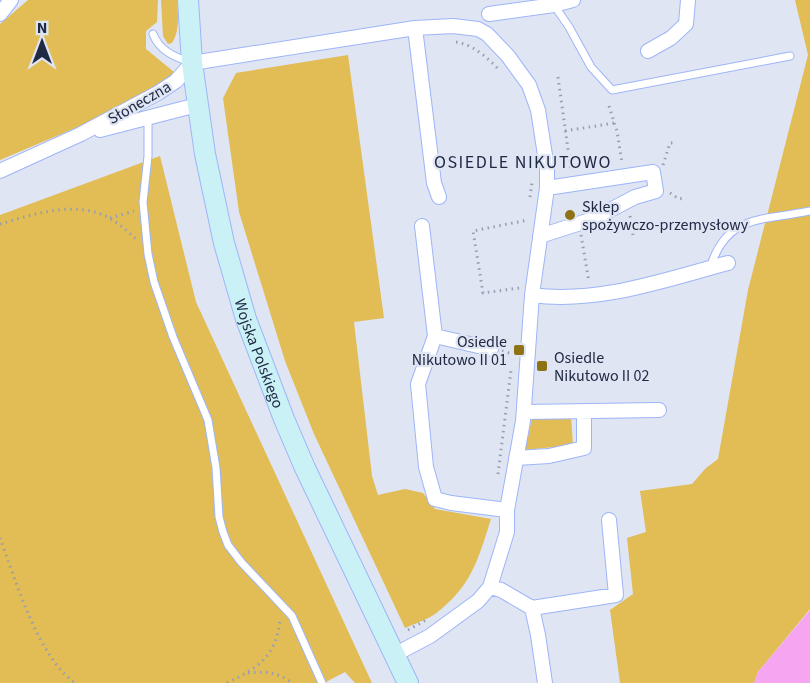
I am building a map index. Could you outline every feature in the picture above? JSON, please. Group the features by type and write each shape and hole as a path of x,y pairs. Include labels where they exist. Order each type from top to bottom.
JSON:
{"street":[{"path":"0,14 11,0"},
{"name":"Wojska Polskiego","path":"188,0 197,105 215,208 232,274 258,353 305,468 401,651 408,683"},
{"path":"487,34 489,7 554,5 573,0"},
{"path":"648,51 671,38 686,24 688,0"},
{"path":"192,63 415,28 453,26 478,29 487,34 508,56 529,85 538,110 543,133 547,188 540,236 526,292 524,412 507,510 507,532 490,587 468,608 430,636 401,651"},
{"path":"415,28 434,183 439,197"},
{"name":"Słoneczna","path":"0,171 81,134 167,87 176,81 192,63"},
{"name":"Słoneczna","path":"81,134 197,105"},
{"path":"540,236 579,224 656,191 654,172 547,188"},
{"path":"422,226 435,336 418,384 426,467 435,499 507,510"},
{"path":"526,292 567,298 614,292 728,263"},
{"path":"435,336 491,349"},
{"path":"524,412 659,410"},
{"path":"516,458 549,456 584,448 584,412"},
{"path":"490,587 501,590 531,608 616,595 609,520"},
{"path":"531,608 538,635 544,683"}],"lane":[{"path":"554,5 591,68 612,90 790,56"},
{"path":"153,34 156,42 172,56 192,63"},
{"path":"148,118 148,156 143,202 148,252 154,282 173,337 208,420 216,468 219,517 228,545 240,562 292,616 322,683"},
{"path":"710,268 714,253 725,236 738,226 757,220 810,211"}],"path":[{"path":"558,77 573,184"},
{"path":"609,106 624,177"},
{"path":"565,131 614,123"},
{"path":"654,172 662,168 670,143 676,143"},
{"path":"110,218 132,212 143,202"},
{"path":"624,203 631,218 633,235"},
{"path":"0,224 58,209 85,211 110,218 148,252"},
{"path":"526,292 483,293 473,231 528,220"},
{"path":"579,224 591,295"},
{"path":"0,538 28,615 66,677 75,683"},
{"path":"226,683 247,673 267,658 278,637 279,602"},
{"path":"401,651 401,634 429,618"},
{"path":"247,673 265,671 277,673 293,683"}],"shaded area":[{"path":"28,0 158,0 157,22 146,31 146,49 174,72 160,86 99,118 0,160 0,24"},
{"path":"161,0 177,0 176,33 172,43 168,44 163,36"},
{"path":"795,0 810,0 810,609 758,672 754,683 620,683 610,610 633,594 627,538 646,532 640,491 692,484 706,468 718,459 748,290 808,55"},
{"path":"348,55 384,318 354,322 372,476 378,495 405,489 423,493 435,509 491,519 472,572 457,594 435,614 405,628 314,434 285,361 239,212 223,98 236,73"},
{"path":"160,156 196,302 372,683 355,683 345,672 324,683 0,683 0,215"},
{"path":"571,416 573,445 525,450 532,418"},
{"path":"810,610 810,683 754,683 758,672"}],"place":[{"name":"Sklep spożywczo-przemysłowy","path":"570,215"},
{"name":"Osiedle Nikutowo II 01","path":"519,350"},
{"name":"Osiedle Nikutowo II 02","path":"542,366"}],"district":[{"name":"OSIEDLE NIKUTOWO","path":"523,162"}]}
